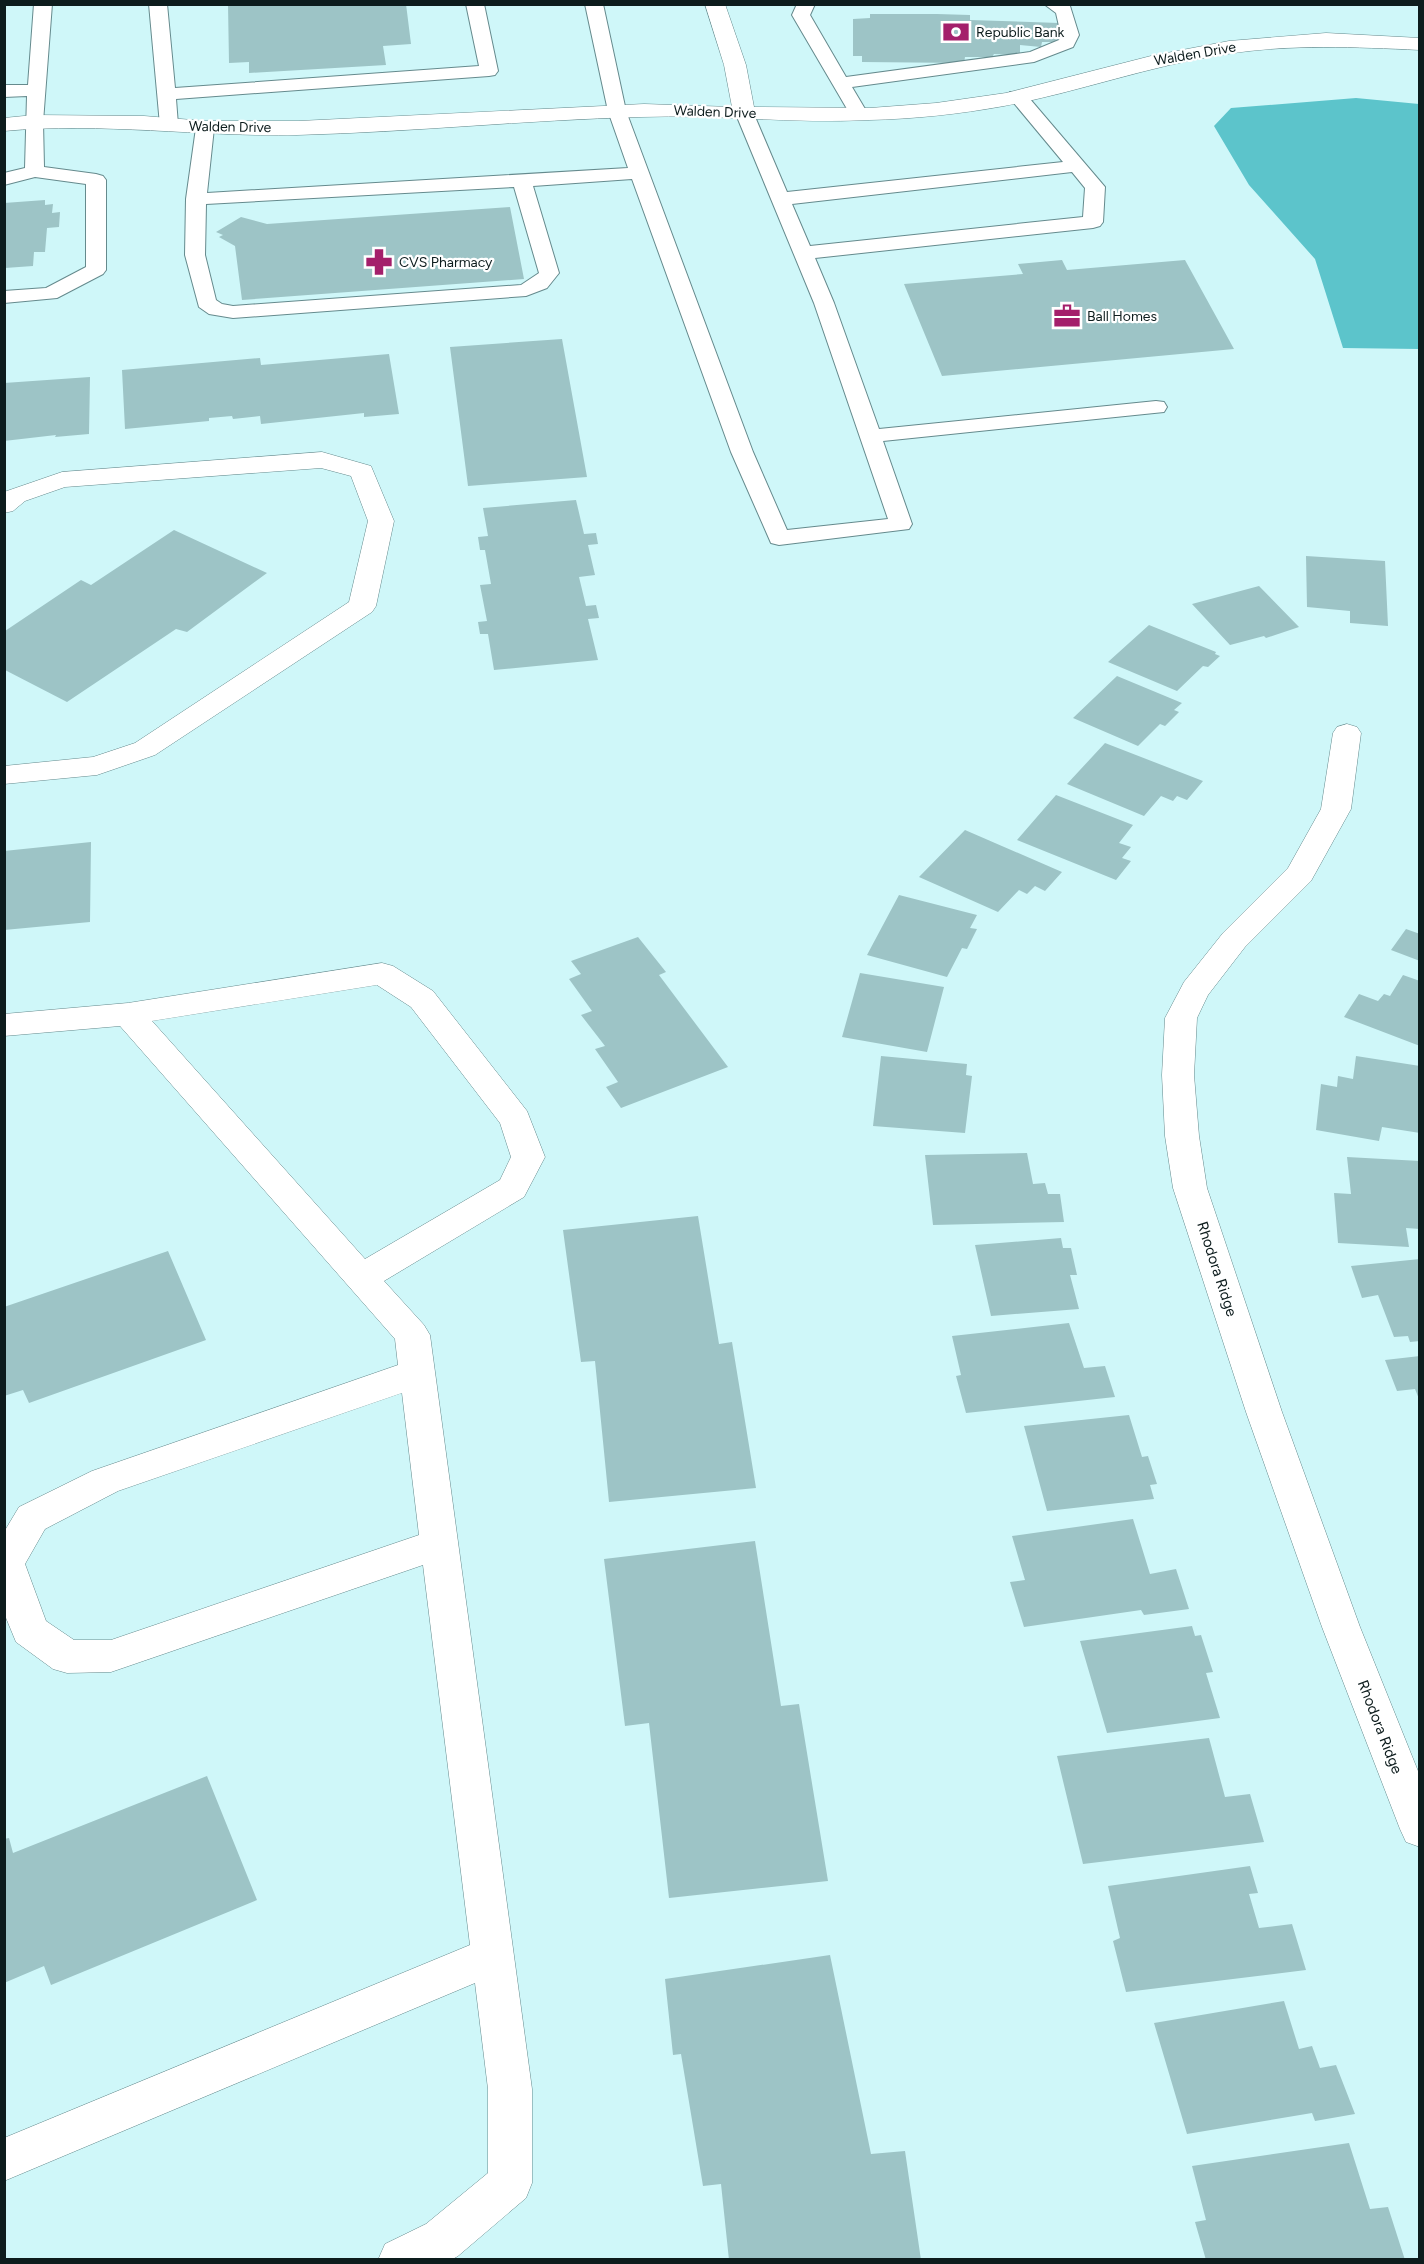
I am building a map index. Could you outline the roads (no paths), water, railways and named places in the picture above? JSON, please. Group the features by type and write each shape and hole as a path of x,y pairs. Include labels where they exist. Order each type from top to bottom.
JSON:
{"street":[{"path":"715,4 735,65 744,112"},
{"name":"Walden Drive","path":"4,124 34,122 206,128 356,126 617,111 859,114 936,109 1017,96 1151,62 1229,47 1326,39 1419,44"},
{"path":"4,505 16,496 63,480 322,460 362,471 381,521 362,606 145,748 98,766 4,775"},
{"name":"Rhodora Ridge","path":"1347,733 1336,809 1300,874 1234,940 1195,990 1181,1018 1178,1075 1181,1126 1190,1188 1264,1412 1341,1627 1419,1829"},
{"path":"4,1025 128,1014 382,974 422,999 515,1119 528,1157 512,1188 361,1278"},
{"path":"128,1014 412,1335 510,2090 510,2183 442,2240 401,2259"},
{"path":"417,1373 105,1481 32,1518 6,1563 30,1631 67,1657 111,1656 439,1544"},
{"path":"4,2160 493,1955"}],"lane":[{"path":"35,171 34,122 43,4"},
{"path":"158,4 169,125"},
{"path":"166,94 489,71 475,4"},
{"path":"594,4 617,111 742,452 779,538 901,524 824,303 744,112"},
{"path":"806,4 801,15 859,114"},
{"path":"842,83 1034,57 1067,43 1070,35 1064,10 1052,4"},
{"path":"4,91 36,90"},
{"path":"803,253 1093,222 1095,187 1017,96"},
{"path":"206,128 196,199 195,255 206,303 216,310 233,312 519,292 534,288 549,273 522,182"},
{"path":"780,199 1078,166"},
{"path":"4,179 35,171 96,180 96,270 50,294 4,297"},
{"path":"196,199 522,182 639,173"},
{"path":"870,436 1156,407"}],"water":[{"path":"1356,98 1419,104 1419,349 1343,348 1315,259 1249,185 1214,126 1231,108"}],"place":[{"name":"Republic Bank","path":"956,32"},
{"name":"CVS Pharmacy","path":"379,262"},
{"name":"Ball Homes","path":"1067,316"}]}
